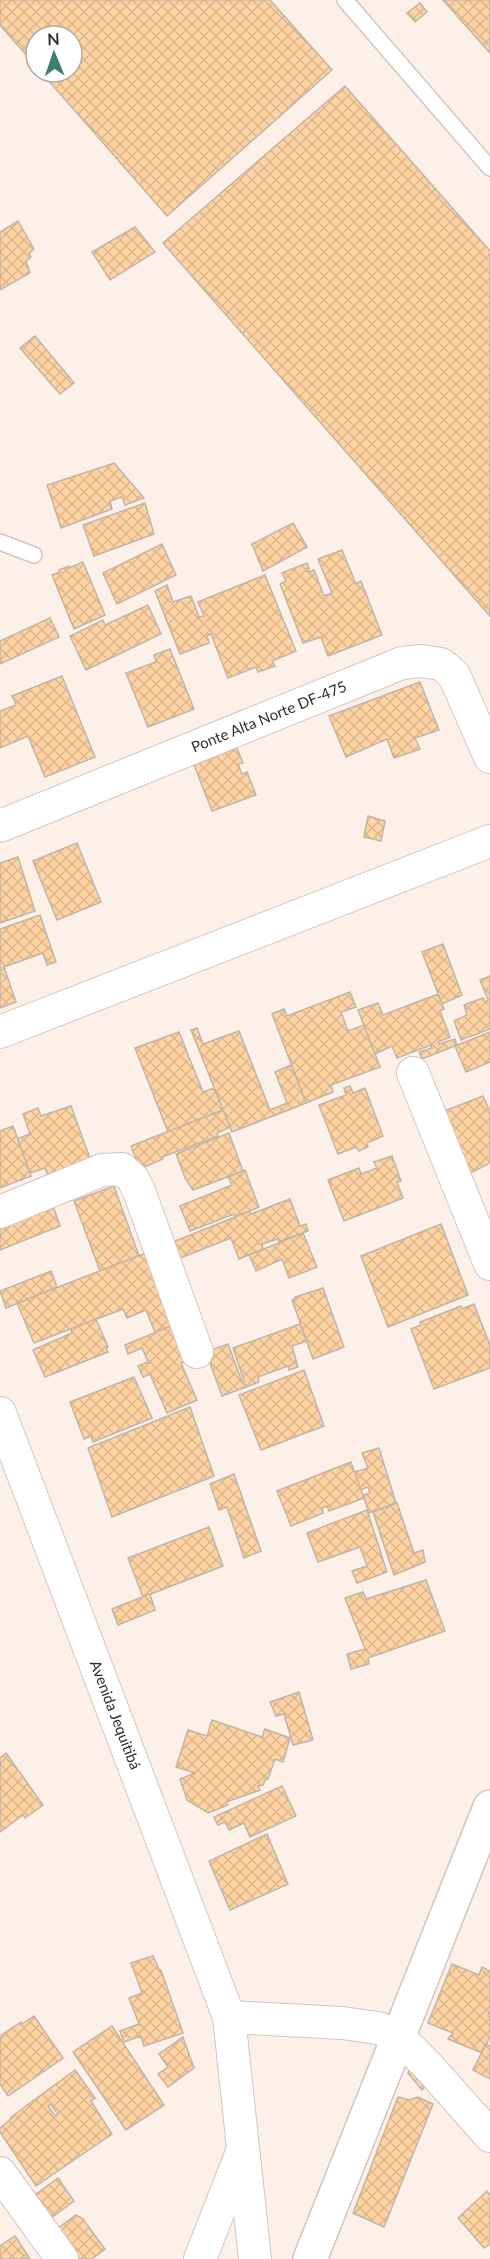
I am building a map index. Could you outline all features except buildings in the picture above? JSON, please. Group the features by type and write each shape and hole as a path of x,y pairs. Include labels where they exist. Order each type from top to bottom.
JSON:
{"street":[{"name":"Ponte Alta Norte DF-475","path":"0,826 402,663 422,661 441,664 454,675 490,757"},
{"path":"0,1032 490,841"},
{"path":"413,1073 490,1264"},
{"path":"0,1212 102,1170 122,1169 133,1179 139,1191 197,1352"},
{"name":"Avenida Jequitibá","path":"0,1413 229,2017 255,2259"},
{"path":"310,2259 490,1807"},
{"path":"229,2017 342,2023 378,2028 399,2037 490,2136"},
{"path":"200,2259 243,2149"},
{"path":"0,2173 62,2259"}],"lane":[{"path":"345,0 490,168"},
{"path":"0,542 34,555"}]}
